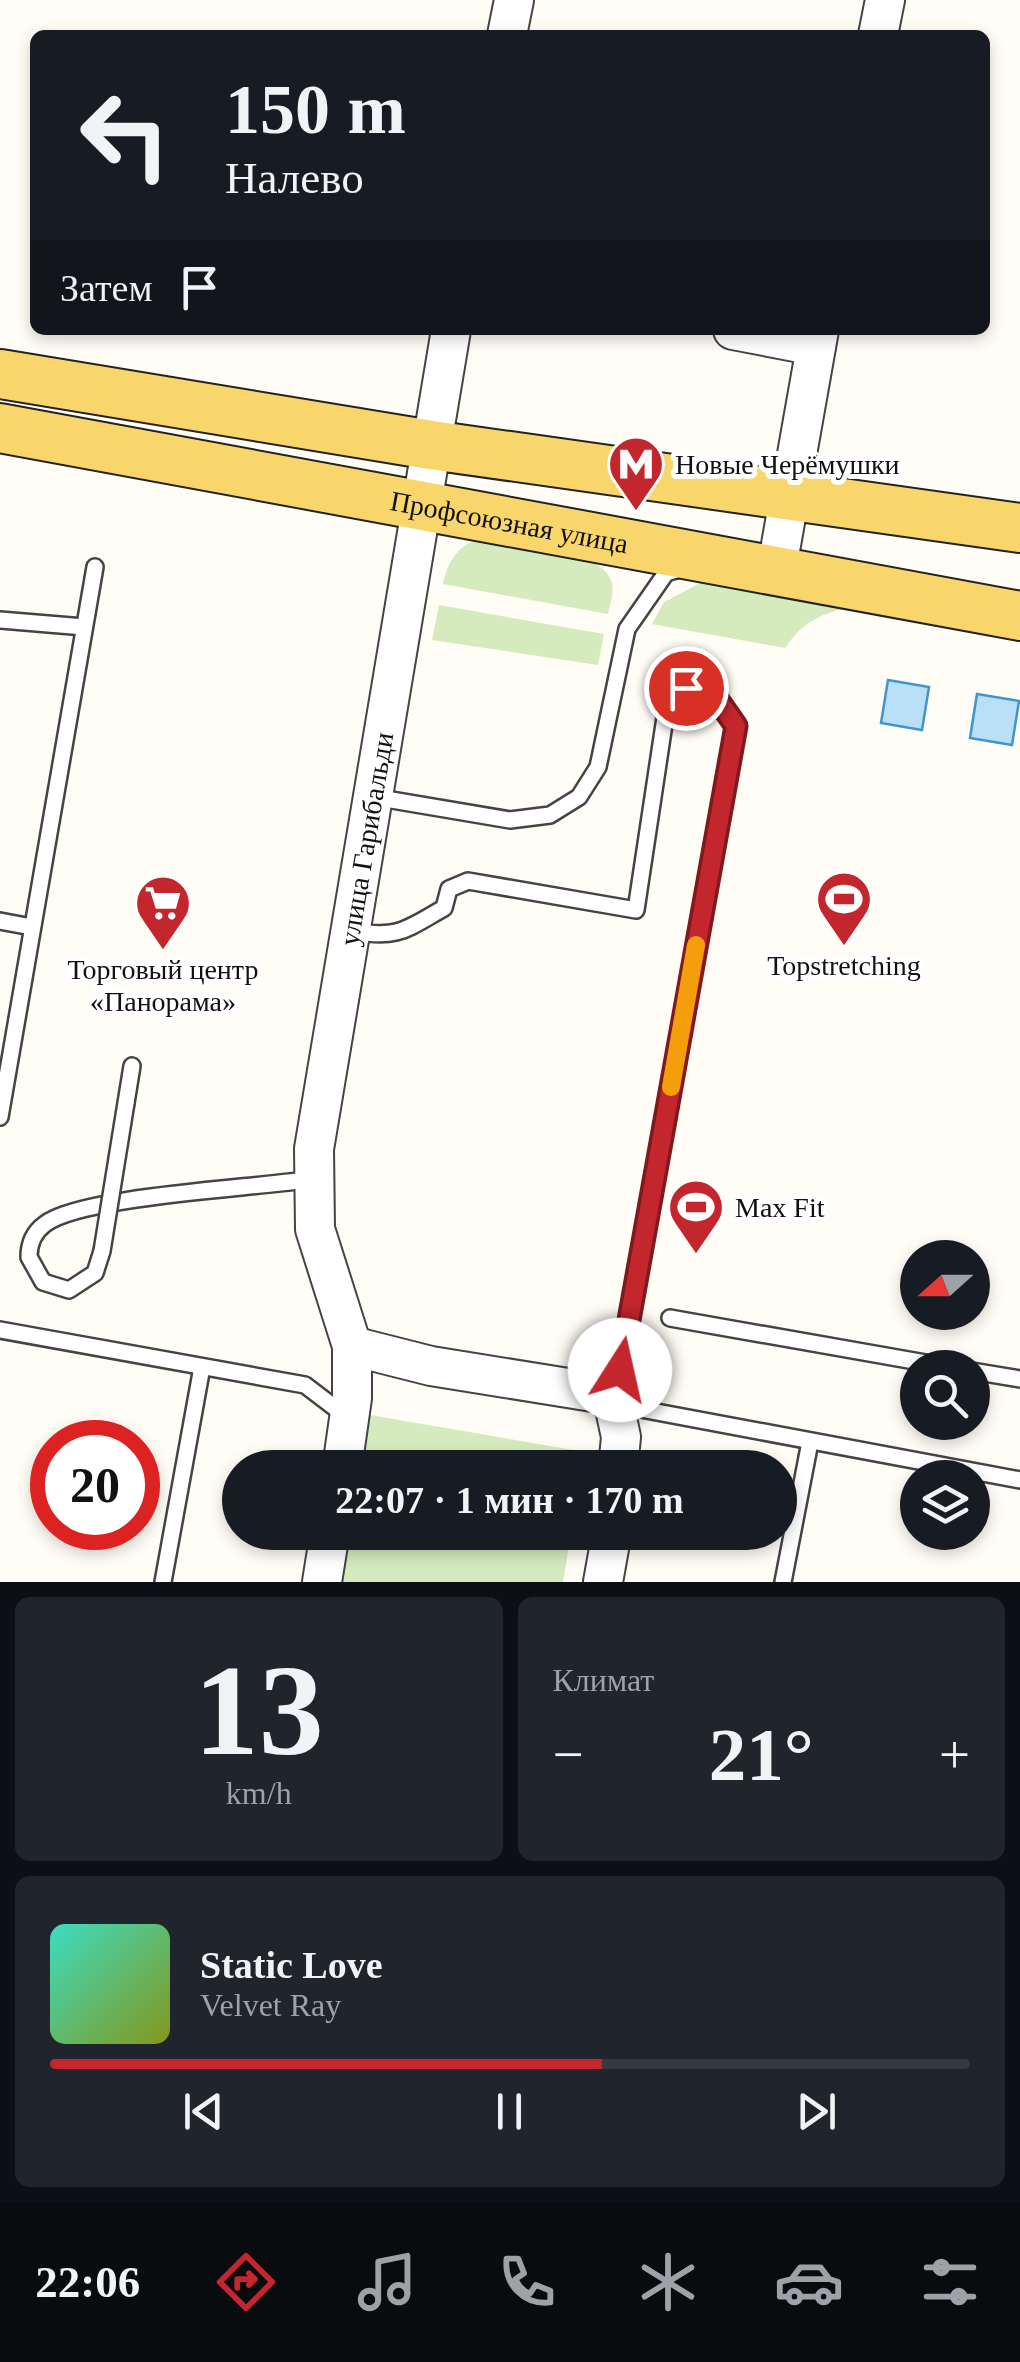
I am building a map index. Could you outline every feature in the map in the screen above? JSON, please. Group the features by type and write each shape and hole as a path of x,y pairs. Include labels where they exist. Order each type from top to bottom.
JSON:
{"main road":[{"path":"0,374 430,445 1020,528"},
{"name":"Профсоюзная улица","path":"0,428 1020,616"}],"street":[{"path":"508,30 514,0"},
{"path":"879,30 884,0"},
{"name":"улица Гарибальди","path":"345,1450 352,1346 315,1230 312,1179 348,930 450,335"},
{"path":"776,573 817,338 785,335"},
{"path":"352,1346 431,1366 583,1387 614,1404 620,1450"},
{"path":"322,1582 327,1550"},
{"path":"603,1582 609,1550"}],"lane":[{"path":"370,796 510,820 550,815 580,796 598,767 627,629 666,574 710,559"},
{"path":"0,1117 95,567"},
{"path":"0,620 84,627"},
{"path":"348,930 387,937 408,929 444,908 450,888 468,880 636,910 666,711 686,688 713,693 736,726 614,1404 1020,1480"},
{"path":"0,921 32,927"},
{"path":"132,1066 100,1263 79,1287 50,1287 31,1267 29,1246 34,1234 52,1219 105,1204 312,1179"},
{"path":"670,1318 900,1358"},
{"path":"0,1330 305,1385 350,1420"},
{"path":"163,1582 202,1367"},
{"path":"990,1374 1020,1378"},
{"path":"783,1582 810,1442"}],"green space":[{"path":"482,538 570,555 601,567 612,585 608,614 443,584 456,554"},
{"path":"706,580 855,606 815,619 785,648 652,624 664,602"},
{"path":"439,605 604,634 598,665 432,640"},
{"path":"370,1415 573,1450 364,1450"},
{"path":"347,1550 568,1550 563,1582 342,1582"}],"water":[{"path":"888,680 929,687 922,730 881,723"},
{"path":"977,694 1019,701 1012,745 970,738"}],"slow traffic":[{"path":"671,1087 696,945"}],"place":[{"name":"Новые Черёмушки","path":"636,513"},
{"name":"Topstretching","path":"844,948"},
{"name":"Торговый центр «Панорама»","path":"163,952"},
{"name":"Max Fit","path":"696,1256"}],"route":[{"path":"620,1370 736,726 713,693 686,688"}]}
